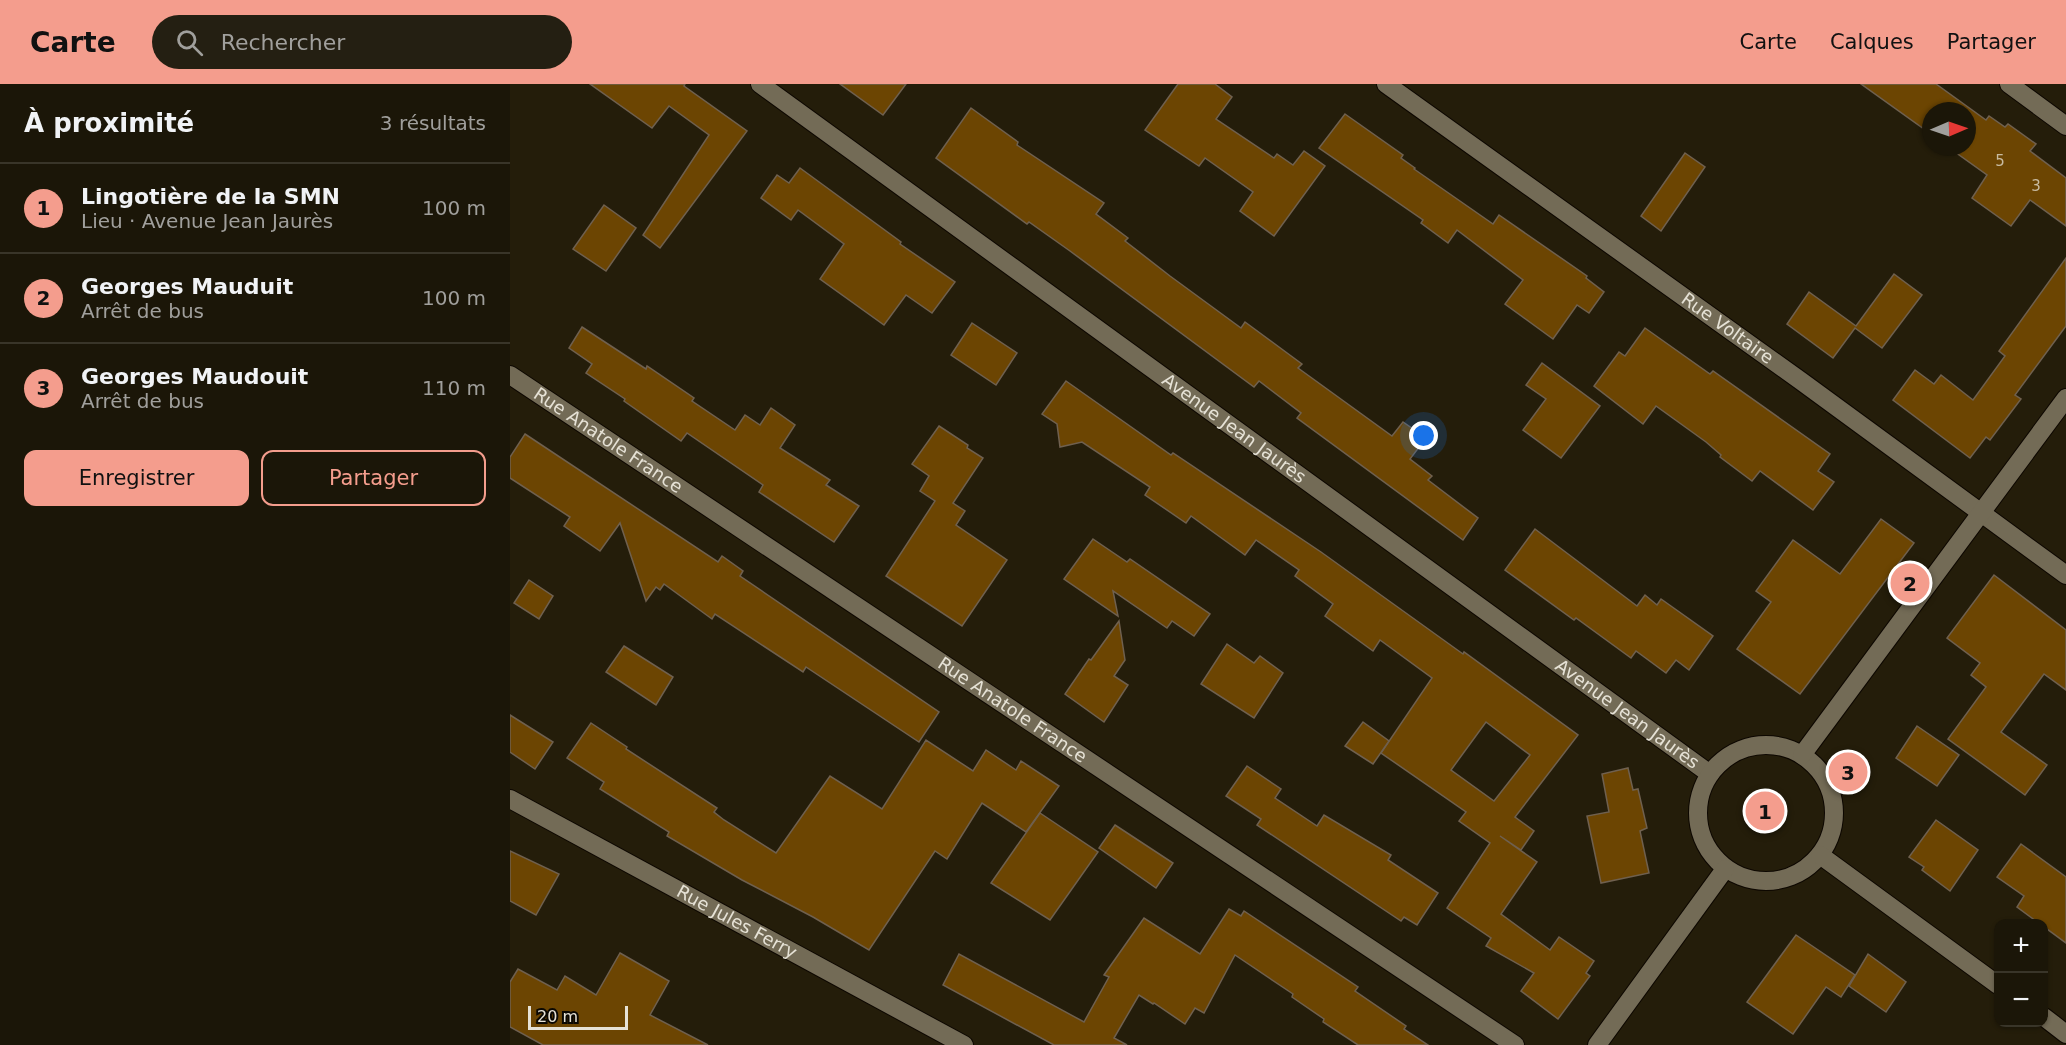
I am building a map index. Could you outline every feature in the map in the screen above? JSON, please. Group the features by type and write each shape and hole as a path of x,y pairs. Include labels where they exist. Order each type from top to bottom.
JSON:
{"street":[{"name":"Avenue Jean Jaurès","path":"760,84 1710,774"},
{"name":"Rue Voltaire","path":"1386,84 2066,575"},
{"path":"2009,84 2066,126"},
{"name":"Rue Anatole France","path":"510,375 1515,1045"},
{"path":"1802,755 2066,398"},
{"path":"1762,745 1783,747 1802,755 1819,770 1830,790 1834,813 1831,835 1820,855 1805,870 1786,879 1765,882 1744,879 1725,869 1710,854 1700,835 1697,814 1700,793 1710,774 1724,758 1742,749 1762,745"},
{"name":"Rue Jules Ferry","path":"510,799 964,1045"},
{"path":"1820,855 1994,982"},
{"path":"1597,1045 1725,869"},
{"path":"2048,1021 2066,1034"}],"building":[{"path":"590,84 685,84 684,86 747,131 660,248 643,235 709,135 669,106 652,128"},
{"path":"840,84 906,84 883,115"},
{"path":"1178,84 1215,84 1232,97 1216,119 1274,158 1277,154 1293,165 1304,151 1325,166 1274,236 1240,211 1253,192 1205,158 1199,166 1145,130"},
{"path":"1861,84 1936,84 1961,102 1922,102 1922,128"},
{"path":"971,108 1018,142 1017,145 1104,203 1096,214 1128,238 1125,241 1241,328 1245,322 1302,364 1298,368 1392,436 1403,422 1426,438 1410,459 1432,476 1428,480 1478,518 1463,540 1297,418 1301,413 1259,381 1254,387 1070,251 1029,222 1027,224 936,158"},
{"path":"1976,113 1986,120 1989,116 2005,127 2008,124 2036,144 2030,151 2066,178 2066,226 2030,200 2011,226 1972,198 1987,175 1961,156 1976,156"},
{"path":"1345,114 1403,155 1401,158 1414,169 1493,224 1499,215 1587,276 1586,278 1604,292 1589,313 1577,305 1553,339 1505,304 1523,280 1457,230 1448,243 1421,223 1423,220 1319,148"},
{"path":"1685,153 1705,167 1661,231 1641,216"},
{"path":"800,168 901,242 900,244 955,282 932,313 906,295 884,325 820,279 844,244 798,210 791,220 761,198 777,175 789,183"},
{"path":"604,205 636,228 606,271 573,249"},
{"path":"2066,258 2066,326 2015,395 2021,399 1990,440 1986,437 1970,458 1893,400 1915,370 1934,384 1941,375 1973,400 2005,356 1999,351"},
{"path":"1894,274 1922,295 1882,348 1855,328 1833,358 1787,324 1809,292 1856,326"},
{"path":"972,323 1017,353 996,385 951,355"},
{"path":"582,327 646,369 647,366 694,398 692,401 735,430 745,415 760,425 771,408 795,425 780,448 830,480 826,485 859,506 834,542 759,492 763,485 687,433 681,441 586,373 592,364 569,348"},
{"path":"1645,328 1710,374 1713,371 1830,454 1818,471 1834,482 1813,510 1760,471 1752,481 1720,457 1721,455 1706,442 1656,406 1643,424 1594,386 1619,352 1625,356"},
{"path":"1542,363 1600,406 1561,458 1523,430 1546,399 1526,385"},
{"path":"1066,381 1171,455 1173,453 1321,552 1578,735 1515,817 1534,831 1521,850 1500,836 1537,862 1501,914 1550,950 1559,937 1594,961 1586,973 1590,976 1558,1019 1521,991 1534,973 1486,946 1491,938 1447,908 1490,843 1459,821 1466,812 1381,753 1432,678 1380,640 1373,651 1325,616 1333,604 1295,576 1299,570 1256,540 1245,555 1191,516 1186,523 1145,495 1150,487 1082,442 1060,447 1057,424 1042,414","holes":["1486,722 1530,755 1494,801 1451,770"]},
{"path":"939,426 983,458 953,503 965,511 956,525 1007,560 962,626 886,576 935,501 920,491 929,476 912,464"},
{"path":"525,434 718,562 722,556 743,571 740,576 939,712 919,742 806,667 803,672 715,614 712,619 664,584 660,590 656,587 646,601 620,523 600,551 564,526 570,517 510,478 510,457"},
{"path":"1881,519 1914,543 1800,694 1737,649 1771,602 1756,591 1793,540 1840,574"},
{"path":"1535,529 1637,606 1645,595 1657,605 1661,599 1713,636 1689,670 1676,660 1666,673 1636,651 1631,658 1505,570"},
{"path":"1093,539 1127,562 1130,559 1210,614 1194,636 1172,621 1167,628 1113,591 1118,616 1064,579"},
{"path":"1994,575 2066,630 2066,690 2044,674 2001,732 2047,765 2025,795 1948,739 1986,687 1971,675 1980,663 1947,638"},
{"path":"529,580 553,596 539,619 514,603"},
{"path":"1119,621 1125,660 1114,676 1128,685 1104,722 1065,694"},
{"path":"1227,644 1254,663 1260,656 1283,673 1254,718 1201,684"},
{"path":"624,646 673,677 656,705 606,672"},
{"path":"510,715 553,742 535,769 510,752"},
{"path":"1363,722 1389,741 1373,764 1345,746"},
{"path":"591,723 627,747 626,749 717,808 714,812 724,820 776,853 830,776 882,809 926,740 973,771 986,750 1016,770 1021,761 1059,786 1026,832 982,803 947,859 935,851 869,950 667,836 669,832 600,789 604,782 567,758"},
{"path":"1917,726 1959,755 1937,786 1896,758"},
{"path":"1247,766 1281,789 1275,798 1317,826 1324,815 1391,855 1388,860 1438,893 1417,925 1404,917 1401,921 1257,825 1261,819 1226,796"},
{"path":"1628,768 1633,790 1638,789 1647,828 1640,831 1649,873 1601,883 1587,816 1609,812 1602,774"},
{"path":"1040,813 1098,852 1050,920 991,883"},
{"path":"1936,820 1978,850 1950,891 1922,870 1924,867 1909,857"},
{"path":"1115,825 1173,863 1156,888 1099,848"},
{"path":"2021,844 2066,877 2066,943 2048,930 2048,919 2033,919 2017,907 2024,896 1997,877"},
{"path":"510,851 559,874 536,915 510,901"},
{"path":"1229,909 1241,916 1244,911 1358,987 1355,991 1406,1026 1404,1029 1428,1045 1358,1045 1323,1022 1324,1019 1292,997 1293,994 1235,955 1204,1013 1195,1008 1185,1024 1139,995 1114,1038 1127,1045 1054,1045 943,985 959,954 1084,1022 1109,977 1104,975 1144,918 1200,954"},
{"path":"1796,935 1855,975 1841,997 1826,987 1793,1034 1747,1002"},
{"path":"620,953 669,981 650,1015 708,1045 543,1045 510,1027 510,982 518,969 557,990 565,976 596,995"},
{"path":"1868,954 1906,982 1886,1012 1849,986"}],"place":[{"name":"Georges Mauduit","path":"1910,583"},
{"name":"Georges Maudouit","path":"1848,772"},
{"name":"Lingotière de la SMN","path":"1765,811"}]}
